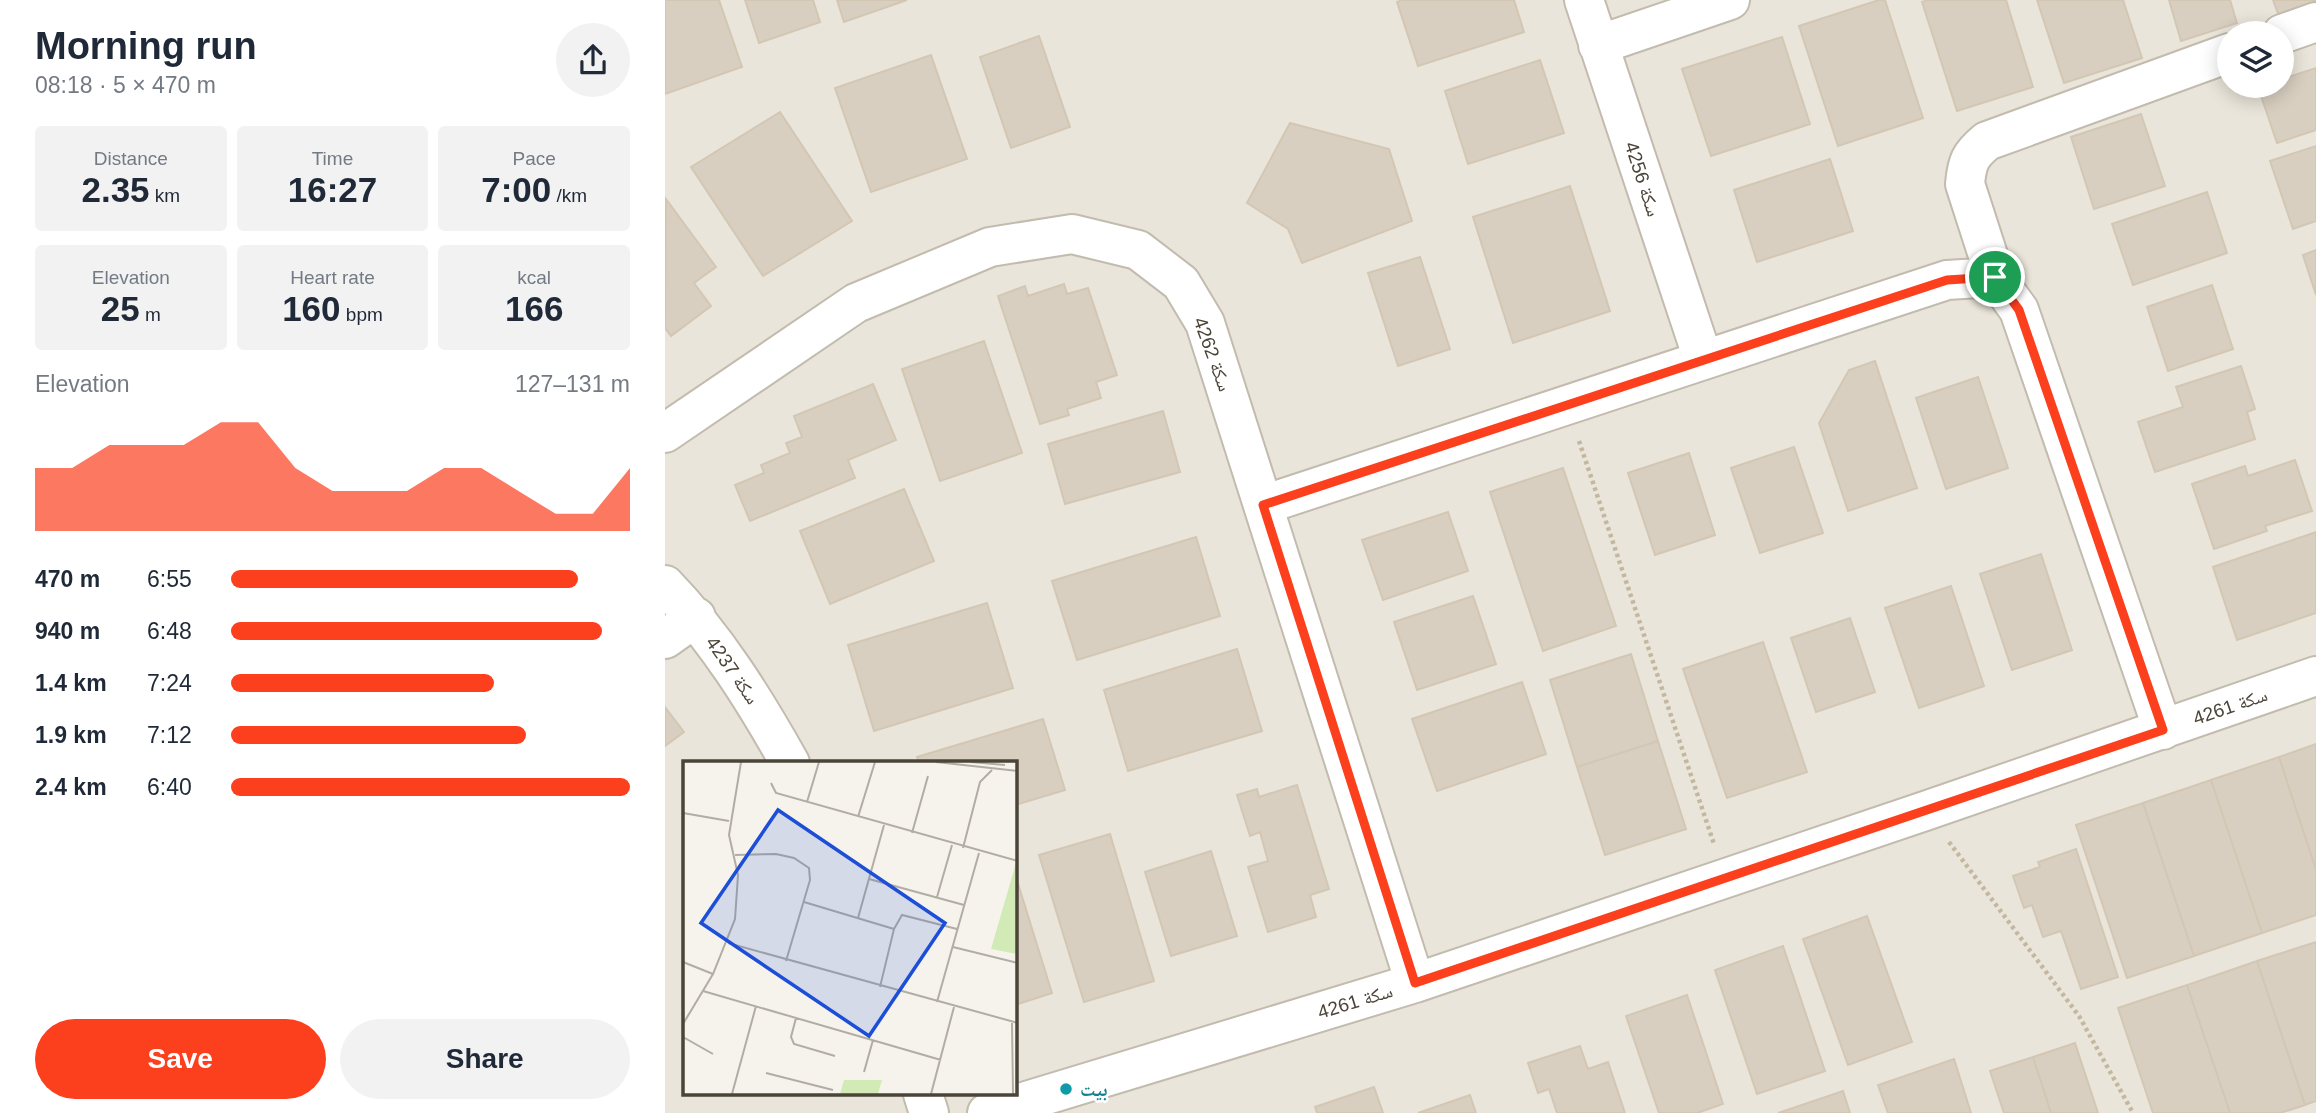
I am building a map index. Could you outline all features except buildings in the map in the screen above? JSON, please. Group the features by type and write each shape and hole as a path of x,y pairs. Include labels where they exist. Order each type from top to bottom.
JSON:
{"street":[{"name":"سكة 4256","path":"1584,0 1703,359"},
{"path":"1598,45 1730,0"},
{"path":"2294,30 2316,22"},
{"path":"2163,730 2019,310 1995,277 1965,184 1966,170 1972,154 1987,141 2217,57"},
{"name":"سكة 4262","path":"665,433 856,303 989,247 1072,234 1138,250 1181,283 1205,323 1415,983"},
{"path":"1263,505 1947,280 1995,277"},
{"name":"سكة 4237","path":"665,585 696,617 756,702 789,761"},
{"path":"665,639 696,617"},
{"name":"سكة 4261","path":"987,1113 1415,983 2316,676"},
{"path":"924,1096 929,1113"}],"path":[{"path":"1567,406 1726,878"},
{"path":"1925,811 2079,1016 2133,1113"}],"shaded area":[{"path":"665,0 2316,0 2316,1113 665,1113"}],"place":[{"name":"بيت","path":"1066,1089"}],"route":[{"path":"1995,277 2019,310 2163,730 1415,983 1263,505 1947,280 1995,277"}]}
